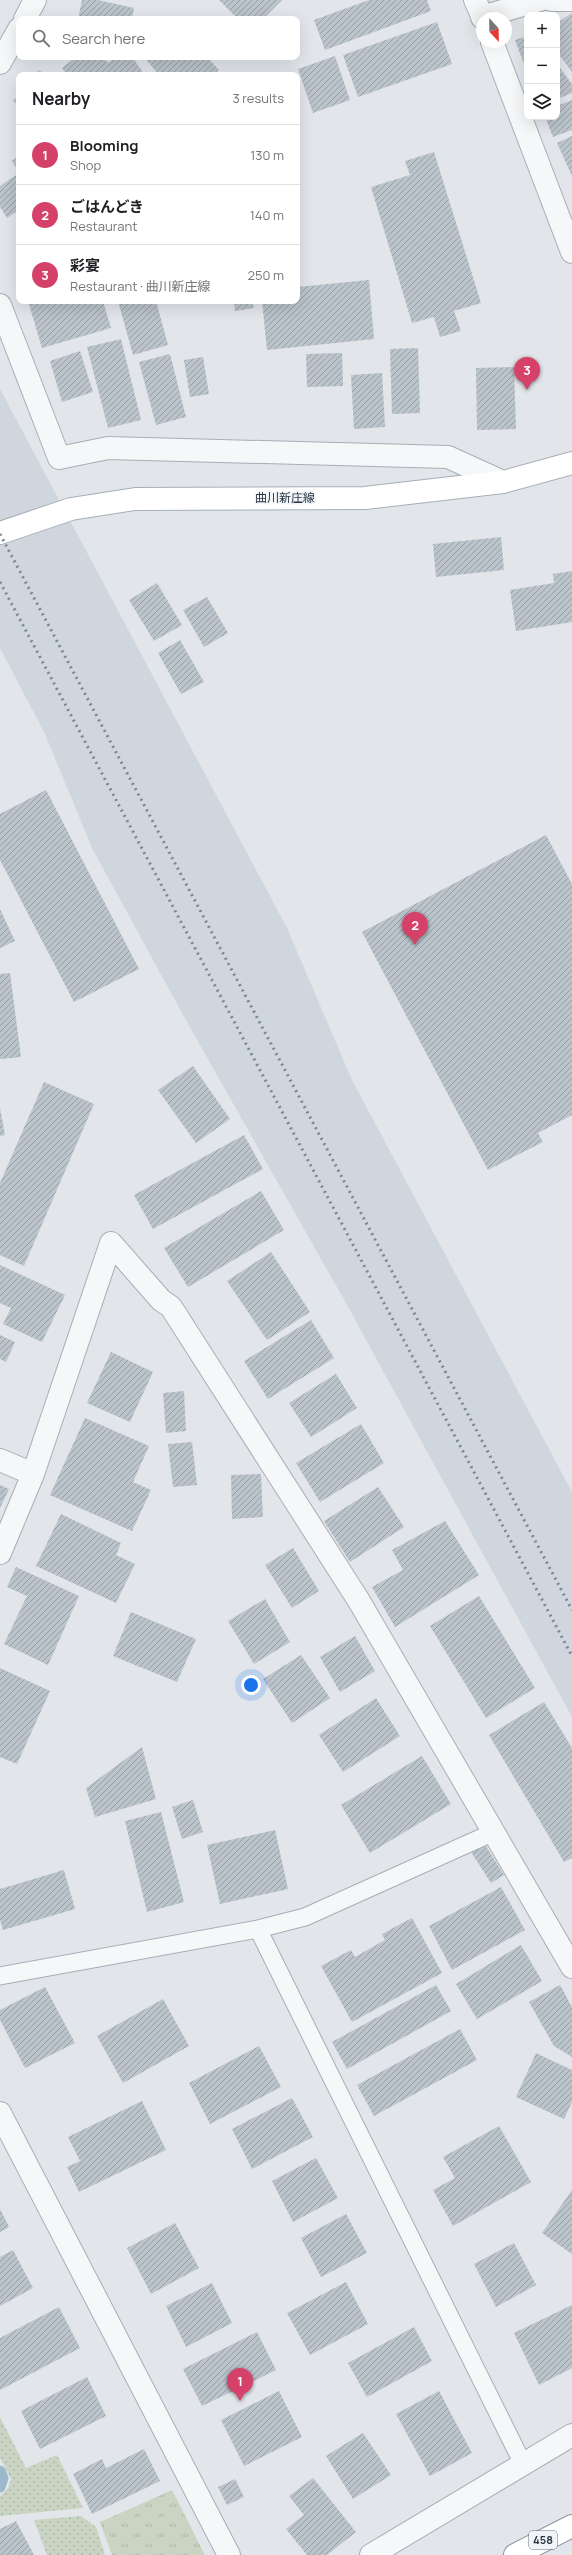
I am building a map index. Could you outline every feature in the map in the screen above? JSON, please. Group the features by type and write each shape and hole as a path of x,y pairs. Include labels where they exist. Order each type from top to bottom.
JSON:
{"main road":[{"name":"曲川新庄線","path":"0,533 71,509 135,499 365,498 503,482 572,463"},
{"name":"458","path":"515,2555 572,2526"}],"street":[{"path":"27,16 35,0"},
{"path":"480,12 540,0"},
{"path":"552,0 572,0"},
{"path":"0,63 16,34"},
{"path":"494,48 572,252"},
{"path":"0,305 59,458 108,448 448,457 503,482"},
{"path":"0,1553 33,1474 112,1243 176,1313 359,1601 572,1967"},
{"path":"0,1460 33,1474"},
{"path":"0,2113 228,2555"},
{"path":"371,2555 572,2435"}],"lane":[{"path":"0,1976 258,1929 305,1917 494,1832"},
{"path":"258,1929 523,2464"}],"shaded area":[{"path":"0,389 287,928 352,1080 572,1492 572,1717 347,1305 183,1015 92,848 45,734 0,648"}],"green space":[{"path":"0,2417 26,2468 57,2455 83,2508 0,2516 0,2497 8,2488 11,2479 0,2458"},
{"path":"172,2490 205,2555 112,2555 100,2522"},
{"path":"81,2516 96,2527 105,2555 47,2555 34,2520"}],"building":[{"path":"82,0 98,0 134,8 133,16 79,16"},
{"path":"219,0 282,0 266,16 235,16"},
{"path":"369,0 427,0 431,11 325,50 314,20"},
{"path":"572,13 572,72 560,56 560,21"},
{"path":"437,22 452,64 358,97 343,55"},
{"path":"524,37 524,64 515,40"},
{"path":"335,56 350,100 313,113 298,69"},
{"path":"72,60 106,60 108,63 112,60 134,60 143,72 65,72 62,68"},
{"path":"146,60 210,60 219,70 217,72 156,72"},
{"path":"560,68 572,84 572,93 560,98"},
{"path":"572,100 572,130 553,137 546,120 560,120 560,105"},
{"path":"572,136 572,176 557,143"},
{"path":"434,152 481,303 454,311 461,331 440,337 434,317 412,323 371,187 410,175 405,161"},
{"path":"16,158 16,167 12,161"},
{"path":"16,175 16,212 7,218 0,207 0,186"},
{"path":"369,280 374,339 267,350 262,304 300,304 300,287"},
{"path":"29,304 104,304 111,328 42,348"},
{"path":"119,304 157,304 168,345 133,355"},
{"path":"234,304 253,304 254,308 235,311"},
{"path":"121,339 141,420 108,428 87,347"},
{"path":"418,348 420,413 392,414 390,349"},
{"path":"80,351 93,392 62,402 50,361"},
{"path":"342,353 343,386 307,387 306,354"},
{"path":"170,354 186,417 156,425 139,362"},
{"path":"203,357 209,394 190,397 184,360"},
{"path":"514,367 516,429 477,430 476,368"},
{"path":"382,373 385,427 354,429 351,375"},
{"path":"501,537 504,570 436,577 433,544"},
{"path":"572,571 572,622 516,631 510,590 554,583 553,574"},
{"path":"157,583 182,625 154,641 129,600"},
{"path":"207,597 228,633 204,647 183,610"},
{"path":"180,640 204,682 181,694 158,653"},
{"path":"46,790 139,969 74,1002 0,860 0,814"},
{"path":"546,835 572,884 572,1115 538,1133 543,1142 488,1170 362,932"},
{"path":"0,909 15,941 0,948"},
{"path":"10,973 21,1057 0,1059 0,974"},
{"path":"193,1066 230,1119 196,1143 158,1090"},
{"path":"44,1082 94,1104 24,1266 0,1255 0,1183"},
{"path":"0,1108 5,1135 0,1136"},
{"path":"244,1135 263,1169 153,1229 134,1195"},
{"path":"261,1191 284,1230 188,1287 164,1248"},
{"path":"271,1252 310,1312 267,1340 227,1281"},
{"path":"0,1265 65,1295 42,1342 3,1324 11,1308 0,1303"},
{"path":"311,1320 334,1358 268,1399 244,1361"},
{"path":"0,1335 15,1342 6,1362 0,1359"},
{"path":"111,1352 153,1372 130,1422 87,1403"},
{"path":"336,1374 357,1408 311,1437 289,1403"},
{"path":"184,1391 186,1431 166,1433 163,1393"},
{"path":"85,1418 149,1446 133,1482 151,1490 132,1531 50,1495"},
{"path":"361,1424 384,1463 320,1502 296,1463"},
{"path":"192,1442 197,1485 173,1487 168,1444"},
{"path":"261,1474 263,1517 232,1519 231,1475"},
{"path":"0,1485 9,1489 0,1508"},
{"path":"378,1487 404,1527 350,1562 324,1521"},
{"path":"61,1514 121,1543 116,1555 135,1564 116,1603 36,1566"},
{"path":"445,1521 479,1575 395,1627 372,1587 403,1570 392,1550"},
{"path":"293,1548 319,1591 292,1608 265,1565"},
{"path":"16,1567 79,1596 48,1665 4,1644 27,1596 7,1587"},
{"path":"479,1596 535,1688 486,1718 430,1626"},
{"path":"265,1599 290,1642 254,1664 228,1621"},
{"path":"131,1612 196,1639 177,1682 113,1656"},
{"path":"355,1636 375,1671 340,1692 320,1657"},
{"path":"301,1655 330,1698 292,1723 263,1679"},
{"path":"0,1668 50,1691 17,1764 0,1757"},
{"path":"376,1698 400,1736 343,1772 319,1735"},
{"path":"544,1702 572,1748 572,1858 564,1862 489,1735"},
{"path":"142,1747 156,1799 95,1817 86,1788"},
{"path":"422,1756 451,1804 370,1853 341,1805"},
{"path":"193,1800 203,1832 182,1839 172,1807"},
{"path":"161,1812 184,1902 147,1912 125,1821"},
{"path":"275,1830 288,1889 220,1904 207,1845"},
{"path":"484,1843 504,1875 491,1883 471,1852"},
{"path":"64,1870 75,1909 3,1930 0,1920 0,1889"},
{"path":"501,1887 525,1930 452,1970 429,1926"},
{"path":"412,1918 442,1973 352,2022 321,1966 351,1950 355,1957 385,1940 382,1934"},
{"path":"521,1945 542,1981 477,2019 456,1984"},
{"path":"436,1985 451,2011 347,2069 332,2042"},
{"path":"560,1985 572,2007 572,2057 554,2046 529,2002"},
{"path":"45,1987 75,2043 25,2068 0,2020 0,2010"},
{"path":"163,1999 189,2046 123,2083 97,2036"},
{"path":"460,2029 477,2060 374,2116 357,2085"},
{"path":"259,2046 281,2087 210,2124 189,2083"},
{"path":"536,2053 572,2070 572,2102 564,2119 516,2097"},
{"path":"292,2098 313,2137 252,2169 232,2129"},
{"path":"142,2101 166,2150 79,2192 67,2167 80,2161 68,2137"},
{"path":"499,2126 531,2182 453,2226 433,2190 455,2178 443,2157"},
{"path":"316,2158 338,2198 293,2222 272,2181"},
{"path":"572,2190 572,2254 542,2233"},
{"path":"0,2209 9,2227 0,2232"},
{"path":"346,2214 367,2253 321,2277 301,2238"},
{"path":"175,2223 199,2268 151,2294 127,2248"},
{"path":"514,2243 536,2285 496,2307 474,2264"},
{"path":"13,2250 33,2288 0,2306 0,2257"},
{"path":"346,2282 368,2324 310,2355 287,2313"},
{"path":"212,2283 232,2323 186,2347 166,2306"},
{"path":"572,2305 572,2368 539,2385 514,2333"},
{"path":"59,2307 80,2348 0,2390 0,2338"},
{"path":"414,2327 432,2361 367,2397 348,2363"},
{"path":"257,2332 276,2370 202,2406 183,2369"},
{"path":"87,2377 106,2416 40,2449 21,2411"},
{"path":"279,2391 302,2437 244,2466 221,2420"},
{"path":"439,2391 472,2453 430,2476 396,2414"},
{"path":"363,2433 391,2475 353,2499 326,2456"},
{"path":"144,2449 160,2481 92,2514 73,2474 102,2459 106,2468"},
{"path":"313,2478 356,2532 327,2555 307,2555 286,2529 304,2515 289,2496"},
{"path":"235,2479 244,2497 227,2505 218,2487"},
{"path":"16,2521 34,2555 0,2555 0,2529"}],"waterway":[{"path":"0,2471 3,2478 0,2487"}],"railway":[{"path":"0,534 572,1610"},
{"path":"0,582 572,1656"}],"place":[{"name":"彩宴","path":"527,390"},
{"name":"ごはんどき","path":"415,945"},
{"name":"Blooming","path":"240,2401"}]}
